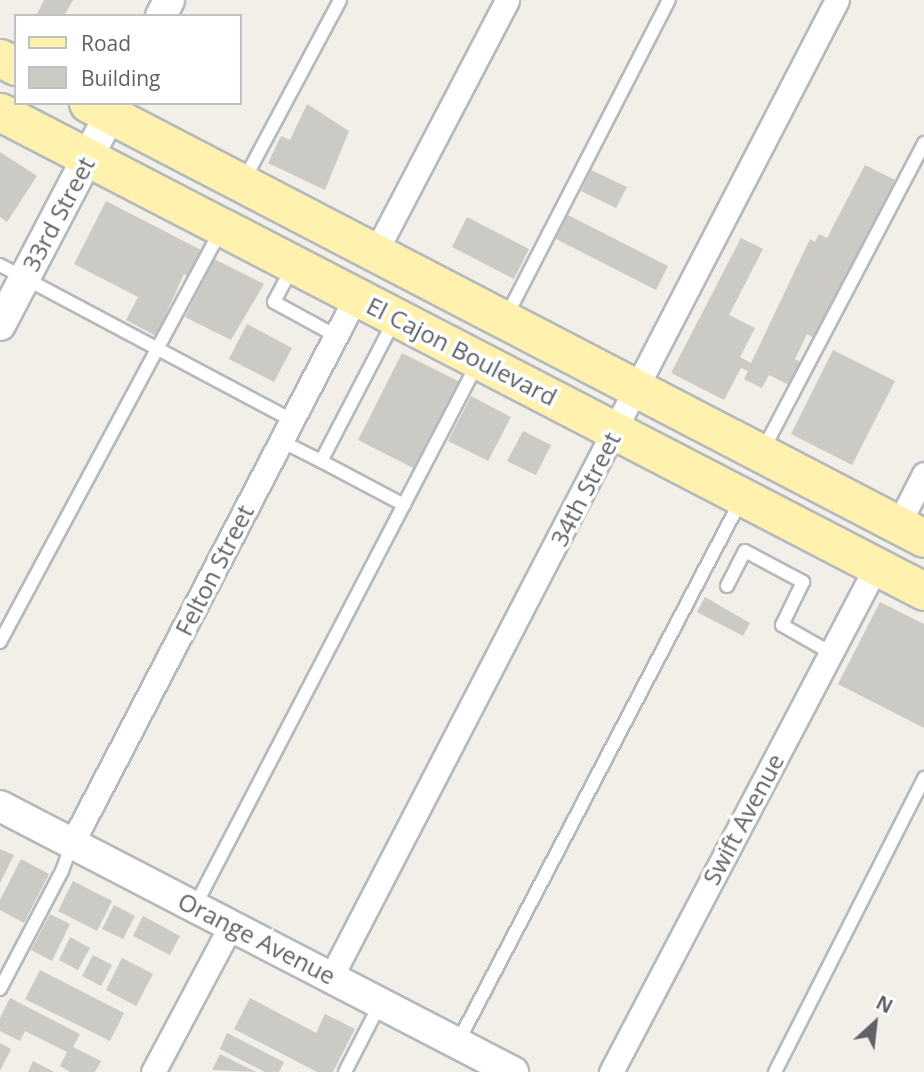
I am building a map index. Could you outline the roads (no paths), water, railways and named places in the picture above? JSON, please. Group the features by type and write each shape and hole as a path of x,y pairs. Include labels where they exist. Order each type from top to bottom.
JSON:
{"main road":[{"name":"El Cajon Boulevard","path":"104,107 241,184 911,531"},
{"name":"El Cajon Boulevard","path":"0,112 924,591"}],"street":[{"path":"374,253 507,0"},
{"name":"34th Street","path":"331,977 837,0"},
{"name":"33rd Street","path":"0,326 13,271 88,157 104,107"},
{"name":"Felton Street","path":"72,843 356,297"},
{"path":"911,531 924,474"},
{"name":"Swift Avenue","path":"611,1072 876,567"},
{"name":"Orange Avenue","path":"0,806 513,1072"},
{"path":"153,1072 231,925"}],"lane":[{"path":"241,184 340,0"},
{"path":"504,320 669,0"},
{"path":"761,454 924,143"},
{"path":"0,642 221,228"},
{"path":"294,265 274,302 336,336"},
{"path":"13,271 292,420"},
{"path":"321,461 396,317"},
{"path":"195,906 478,360"},
{"path":"281,441 404,505"},
{"path":"458,1043 742,496"},
{"path":"727,586 745,551 803,582 782,625 831,653"},
{"path":"775,1072 924,778"},
{"path":"0,989 62,871 72,843"},
{"path":"345,1072 381,1003"}]}
